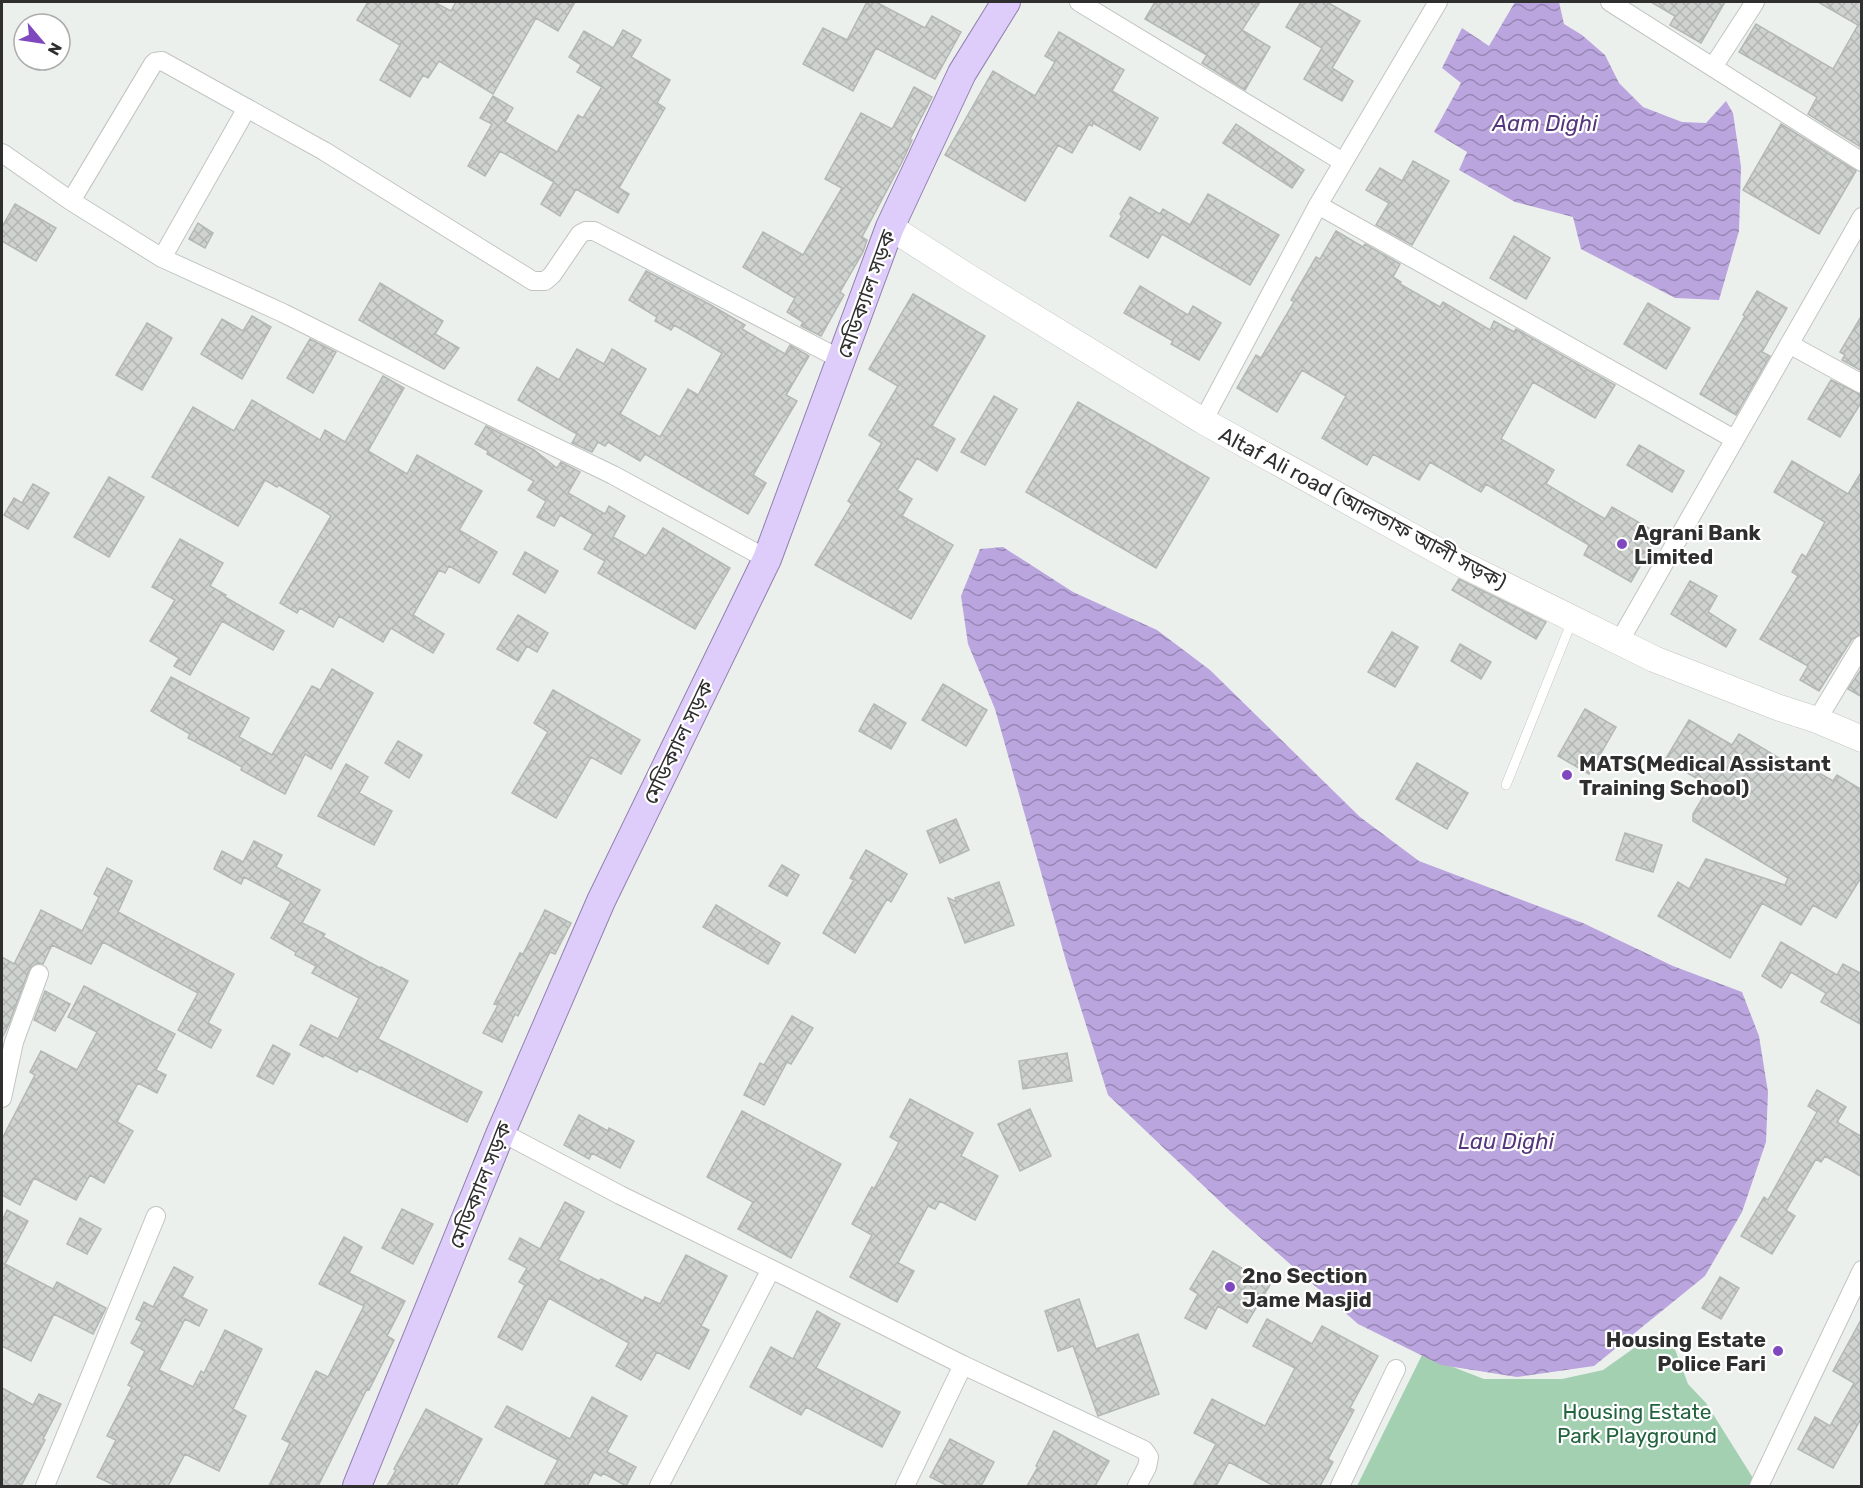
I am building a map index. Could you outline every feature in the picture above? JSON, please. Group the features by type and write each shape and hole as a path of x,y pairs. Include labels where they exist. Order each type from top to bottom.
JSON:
{"main road":[{"name":"মেডিক্যাল সড়ক","path":"357,1486 501,1132 601,901 767,559 890,227 962,73 1006,2"},
{"name":"Altaf Ali road (আলতাফ আলী সড়ক)","path":"890,227 1203,422 1460,562 1654,659 1862,739"}],"street":[{"path":"1079,2 1343,162"},
{"path":"1203,422 1318,205 1438,2"},
{"path":"1610,2 1862,162"},
{"path":"1713,67 1755,2"},
{"path":"71,201 155,62 162,61 324,151 533,281 545,281 552,275 580,234 594,231 842,360"},
{"path":"162,258 247,108"},
{"path":"2,153 71,201 162,258 283,313 613,475 767,559"},
{"path":"1318,205 1734,439"},
{"path":"1619,642 1862,217"},
{"path":"1789,344 1862,384"},
{"path":"1817,720 1862,645"},
{"path":"2,1098 14,1042 39,974"},
{"path":"501,1132 620,1195 963,1365 1144,1450 1149,1457 1147,1467 1137,1486"},
{"path":"45,1486 156,1216"},
{"path":"659,1486 771,1269"},
{"path":"1759,1486 1862,1270"},
{"path":"905,1486 963,1365"},
{"path":"1340,1486 1396,1369"}],"lane":[{"path":"1506,785 1572,619"}],"green space":[{"name":"Housing Estate Park Playground","path":"1673,1344 1688,1384 1706,1403 1753,1478 1749,1486 1357,1486 1422,1355 1484,1379 1562,1379 1603,1370 1637,1346"}],"water":[{"name":"Aam Dighi","path":"1515,2 1559,2 1564,24 1582,35 1605,55 1619,83 1643,107 1682,122 1706,123 1726,101 1733,113 1741,167 1739,231 1719,300 1675,298 1581,249 1573,217 1515,202 1459,170 1467,152 1434,132 1461,83 1442,68 1462,28 1489,46"},
{"name":"Lau Dighi","path":"1003,547 1073,592 1157,630 1210,670 1360,817 1419,861 1583,923 1673,966 1742,992 1759,1036 1768,1092 1766,1142 1742,1212 1705,1276 1594,1366 1517,1377 1441,1365 1358,1324 1230,1211 1108,1095 1066,961 995,709 968,644 961,596 980,549"}],"building":[{"path":"368,2 434,2 451,11 456,2 575,2 558,31 536,18 493,94 439,61 428,78 423,75 410,97 380,80 400,45 357,20"},
{"path":"867,2 876,2 925,28 932,16 961,32 935,79 876,48 853,91 803,64 823,28 847,40"},
{"path":"1155,2 1260,2 1242,30 1270,47 1245,90 1202,63 1207,55 1145,19"},
{"path":"1301,2 1327,2 1360,21 1332,68 1353,81 1342,101 1304,79 1322,48 1286,27"},
{"path":"1651,2 1725,2 1701,43 1670,25 1675,16"},
{"path":"1818,2 1862,2 1862,148 1808,114 1817,97 1739,52 1756,24 1833,69 1858,25"},
{"path":"623,30 641,40 631,57 670,80 657,103 665,108 619,188 629,194 618,213 576,189 560,216 541,204 554,182 500,151 485,176 468,166 492,124 480,118 493,96 513,108 505,122 557,152 578,115 583,118 602,87 577,72 581,65 569,57 584,31 613,48"},
{"path":"1059,32 1124,70 1112,91 1158,118 1140,150 1093,123 1092,126 1089,124 1072,153 1058,145 1025,201 945,155 993,71 1035,96 1055,62 1045,56"},
{"path":"914,87 932,97 910,139 912,140 902,162 862,237 867,240 863,252 840,292 844,295 821,336 801,326 803,322 787,312 795,298 743,267 763,232 803,255 842,188 825,179 861,113 892,129"},
{"path":"1236,124 1304,170 1292,188 1223,143"},
{"path":"1781,124 1856,171 1819,234 1743,190"},
{"path":"1413,161 1449,181 1412,245 1376,225 1389,203 1366,190 1380,168 1402,181"},
{"path":"1208,194 1279,235 1250,285 1162,234 1148,258 1110,236 1130,197 1160,214 1163,209 1190,225"},
{"path":"15,204 56,228 36,261 2,241 2,227"},
{"path":"198,223 213,233 205,248 189,239"},
{"path":"1336,231 1363,247 1365,244 1400,264 1393,277 1401,282 1400,284 1440,307 1443,302 1490,330 1494,321 1514,332 1516,329 1615,385 1595,418 1533,382 1501,439 1554,470 1546,484 1605,519 1612,507 1659,534 1631,582 1584,555 1589,545 1486,484 1481,492 1430,462 1419,480 1373,454 1367,465 1322,438 1346,396 1302,370 1277,412 1237,388 1256,355 1261,358 1294,302 1291,300 1316,257 1320,259"},
{"path":"1514,236 1550,258 1526,299 1490,278"},
{"path":"646,271 745,325 742,329 785,354 790,345 809,356 786,395 797,401 753,475 766,483 748,514 645,454 640,461 608,442 605,446 598,442 592,452 572,443 577,434 518,400 537,367 559,380 577,349 604,364 612,349 646,369 620,414 660,437 688,389 698,395 722,353 674,325 671,330 655,321 657,317 629,300"},
{"path":"380,283 443,321 435,334 459,348 444,369 359,320"},
{"path":"1140,286 1188,315 1193,306 1221,323 1199,360 1171,344 1173,341 1124,313"},
{"path":"1757,291 1787,308 1762,352 1770,356 1736,415 1700,394"},
{"path":"913,294 985,336 932,426 955,439 937,471 917,458 897,490 912,499 902,516 953,545 911,619 815,565 852,504 848,501 882,443 869,435 898,386 869,369"},
{"path":"1648,303 1690,328 1666,369 1624,344"},
{"path":"1862,315 1862,371 1842,360 1845,355 1840,352"},
{"path":"252,316 271,327 242,379 201,354 222,319 243,331"},
{"path":"147,323 172,338 142,390 116,375"},
{"path":"310,339 336,352 313,393 287,378"},
{"path":"383,376 404,388 368,451 407,474 417,455 482,491 459,530 497,552 479,583 449,566 445,573 439,570 413,615 444,634 433,653 391,628 383,642 339,616 333,627 300,608 297,613 280,603 331,516 319,508 279,485 277,487 265,480 238,526 152,477 193,407 234,431 252,400 320,440 325,430 345,442"},
{"path":"1831,380 1862,395 1862,401 1840,437 1808,419"},
{"path":"994,396 1017,409 985,465 961,452"},
{"path":"1078,402 1209,478 1156,568 1026,492"},
{"path":"486,426 534,450 557,468 561,462 580,472 568,493 605,514 609,506 625,516 613,537 646,556 663,528 730,568 695,629 598,573 605,561 584,549 593,534 560,515 554,526 537,517 546,501 528,490 534,481 487,454 488,451 475,444"},
{"path":"1639,445 1684,471 1672,492 1627,465"},
{"path":"1792,461 1848,494 1862,471 1862,634 1852,639 1819,691 1800,680 1808,666 1760,639 1798,576 1792,572 1802,554 1806,557 1825,522 1774,492"},
{"path":"109,477 144,497 109,557 74,537"},
{"path":"33,484 49,493 28,529 4,515 14,498 22,503"},
{"path":"180,539 223,563 210,586 284,631 273,650 222,621 190,675 174,666 179,658 150,641 175,600 152,587"},
{"path":"525,552 558,571 545,593 513,574"},
{"path":"1459,579 1546,622 1536,639 1452,590"},
{"path":"1690,581 1717,596 1708,612 1736,630 1726,647 1671,614"},
{"path":"518,615 548,633 537,652 527,646 518,661 497,649"},
{"path":"1392,632 1418,647 1395,687 1368,672"},
{"path":"1460,644 1491,662 1481,679 1451,661"},
{"path":"1862,668 1862,697 1848,689"},
{"path":"332,669 373,693 331,769 305,754 285,794 241,770 242,767 188,738 190,734 151,711 171,677 249,718 239,737 272,755 312,686 320,690"},
{"path":"943,684 987,710 966,746 922,720"},
{"path":"553,690 640,740 621,774 591,757 556,818 512,793 548,732 534,723"},
{"path":"874,704 906,723 891,749 859,731"},
{"path":"1585,709 1616,727 1589,774 1558,756"},
{"path":"1689,720 1732,745 1739,734 1789,764 1793,758 1833,781 1837,775 1862,790 1862,876 1836,918 1813,905 1801,925 1762,903 1730,958 1658,916 1678,882 1689,889 1706,859 1785,885 1788,878 1693,821 1693,814 1710,786 1665,760"},
{"path":"398,741 422,755 409,778 385,763"},
{"path":"1417,763 1468,793 1447,829 1396,799"},
{"path":"346,764 368,777 359,793 392,811 374,845 318,816"},
{"path":"956,819 969,850 940,863 927,831"},
{"path":"1625,833 1662,845 1653,872 1616,860"},
{"path":"254,841 282,855 276,867 320,890 302,923 325,934 323,937 408,981 378,1039 482,1092 467,1122 359,1068 357,1072 300,1045 311,1025 338,1039 359,998 312,973 316,966 271,938 291,902 244,877 241,884 214,869 222,851 243,862"},
{"path":"866,850 907,874 891,902 887,899 855,953 823,933 854,880 850,878"},
{"path":"782,865 799,875 787,896 769,886"},
{"path":"107,868 132,881 118,912 234,974 208,1023 221,1030 211,1048 178,1030 198,993 103,942 91,964 52,945 43,964 37,963 29,970 2,1038 2,957 14,964 41,910 82,931 99,897 94,894"},
{"path":"999,882 1014,925 965,943 948,898 957,902 955,898"},
{"path":"716,905 780,943 768,964 703,927"},
{"path":"545,910 571,923 555,954 550,952 518,1016 515,1014 502,1042 483,1033 498,1005 494,1004"},
{"path":"1781,942 1837,975 1843,964 1862,974 1862,1025 1821,1002 1826,993 1791,972 1781,988 1762,976"},
{"path":"84,986 175,1034 156,1070 166,1075 157,1093 138,1083 117,1122 133,1131 104,1183 90,1175 76,1200 34,1178 20,1205 2,1195 2,1139 35,1075 30,1072 41,1051 77,1070 97,1032 68,1017"},
{"path":"45,991 70,1004 55,1031 34,1020"},
{"path":"792,1016 813,1028 791,1064 787,1062 764,1105 744,1095 760,1063 764,1065"},
{"path":"273,1045 290,1054 273,1084 257,1076"},
{"path":"1067,1053 1072,1081 1023,1089 1019,1061"},
{"path":"1817,1090 1846,1107 1837,1122 1862,1137 1862,1177 1825,1156 1821,1162 1816,1159 1786,1210 1795,1216 1772,1254 1741,1236 1764,1197 1768,1200 1817,1112 1808,1106"},
{"path":"910,1099 973,1133 961,1156 998,1176 975,1220 940,1201 935,1209 928,1206 898,1263 914,1271 897,1302 850,1277 872,1235 852,1224 899,1142 890,1137"},
{"path":"1030,1109 1051,1156 1020,1171 998,1124"},
{"path":"742,1111 841,1164 791,1258 738,1229 753,1202 707,1177"},
{"path":"579,1115 608,1131 609,1128 634,1141 620,1168 592,1153 589,1159 564,1145"},
{"path":"565,1202 584,1212 558,1260 599,1281 601,1279 643,1301 645,1297 660,1304 686,1255 727,1276 701,1326 709,1330 689,1369 657,1352 641,1380 616,1366 629,1343 549,1298 522,1350 498,1337 525,1285 519,1282 527,1268 509,1259 520,1238 540,1249"},
{"path":"402,1209 433,1224 413,1264 382,1248"},
{"path":"7,1210 28,1221 5,1264 53,1289 57,1282 106,1308 93,1334 54,1314 31,1361 2,1346 2,1221"},
{"path":"80,1218 101,1229 87,1254 67,1244"},
{"path":"344,1237 362,1247 349,1273 405,1301 387,1336 394,1340 318,1486 269,1486 290,1443 282,1439 316,1371 328,1377 364,1306 319,1284"},
{"name":"2no Section Jame Masjid","path":"1213,1251 1270,1285 1247,1323 1218,1306 1206,1329 1185,1318 1198,1294 1190,1289"},
{"path":"174,1267 193,1277 182,1297 207,1310 199,1326 185,1319 159,1370 193,1387 201,1371 204,1373 225,1330 262,1349 233,1409 246,1416 219,1471 185,1454 168,1486 116,1486 97,1477 116,1440 107,1436 132,1387 128,1385 145,1351 131,1343 142,1322 136,1319 144,1302 153,1307"},
{"path":"1720,1277 1739,1288 1721,1319 1702,1308"},
{"path":"1079,1299 1096,1349 1138,1334 1159,1394 1098,1416 1073,1346 1058,1351 1045,1311"},
{"path":"817,1311 840,1324 816,1368 900,1412 882,1447 806,1407 801,1415 750,1387 771,1347 793,1359"},
{"path":"1862,1318 1862,1417 1833,1468 1798,1449 1815,1417 1830,1426 1854,1383 1833,1371"},
{"path":"1267,1319 1312,1344 1322,1326 1378,1356 1350,1408 1354,1410 1328,1459 1333,1462 1320,1486 1274,1486 1229,1462 1216,1486 1193,1486 1216,1444 1194,1433 1212,1399 1265,1426 1295,1368 1253,1346"},
{"path":"2,1388 33,1405 39,1394 61,1404 21,1486 2,1486"},
{"path":"592,1397 627,1416 607,1452 636,1467 626,1486 603,1473 601,1476 594,1472 587,1486 544,1486 558,1460 495,1427 507,1406 570,1439"},
{"path":"426,1409 482,1439 456,1486 387,1486 396,1470 394,1469"},
{"path":"1054,1431 1109,1461 1095,1486 1027,1486"},
{"path":"950,1439 994,1462 981,1486 948,1486 930,1477"}],"place":[{"name":"Agrani Bank Limited","path":"1622,544"},
{"name":"MATS(Medical Assistant Training School)","path":"1567,775"},
{"name":"2no Section Jame Masjid","path":"1230,1287"},
{"name":"Housing Estate Police Fari","path":"1778,1351"}]}
